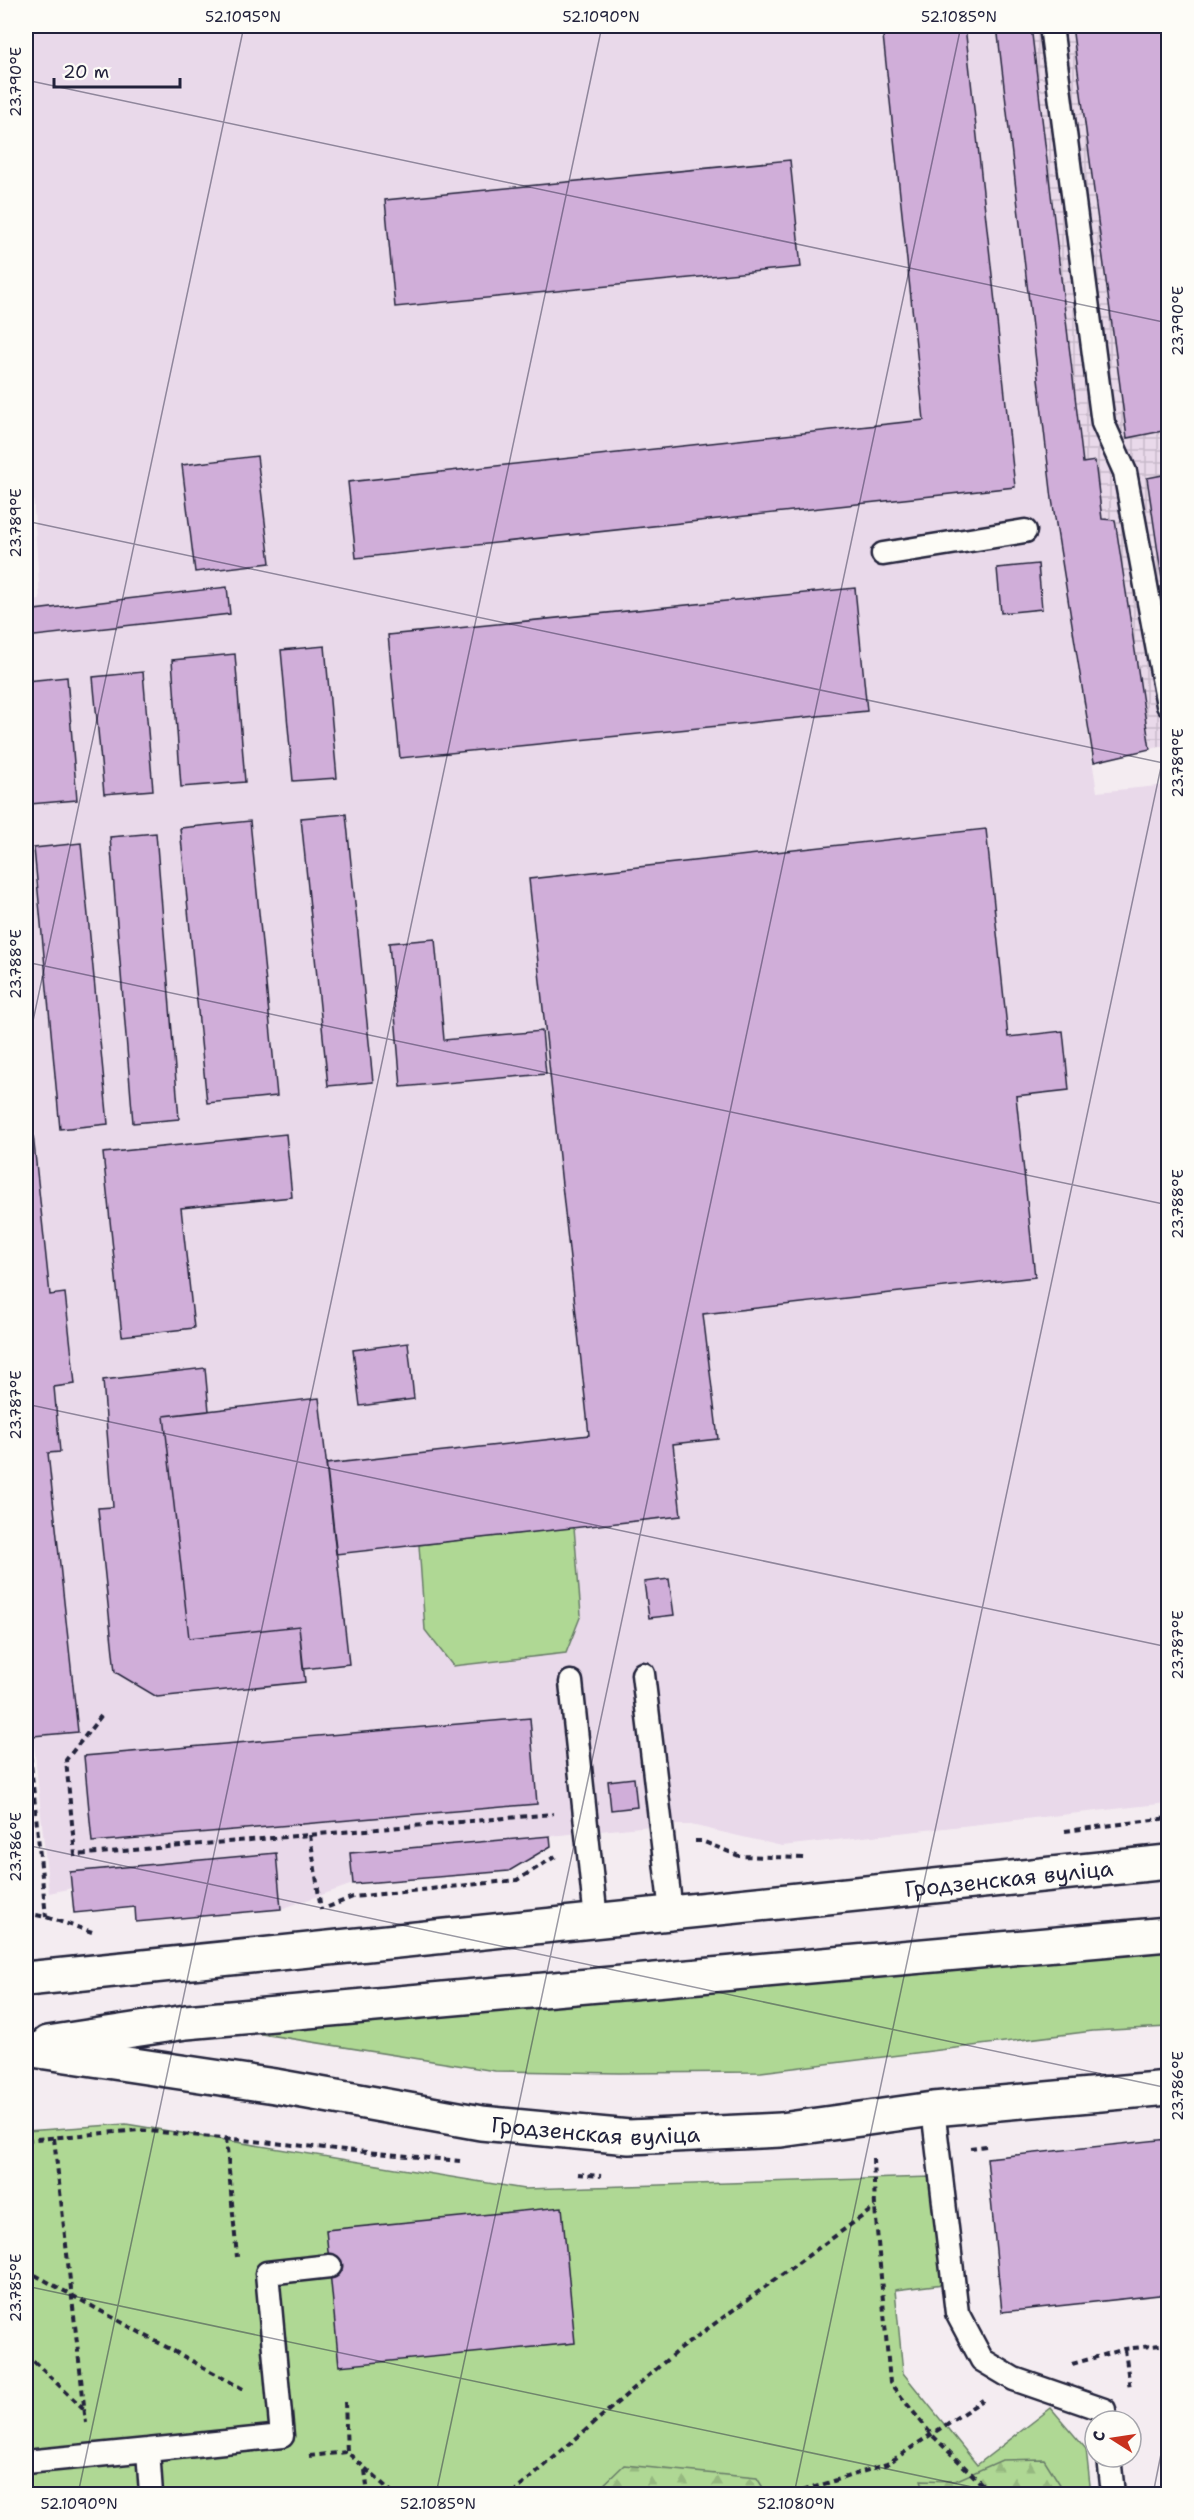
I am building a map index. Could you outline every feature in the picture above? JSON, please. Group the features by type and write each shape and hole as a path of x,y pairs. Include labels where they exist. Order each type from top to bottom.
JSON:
{"main road":[{"name":"Гродзенская вуліца","path":"26,1979 1168,1862"},
{"name":"Гродзенская вуліца","path":"26,2048 198,2020 1168,1934"},
{"name":"Гродзенская вуліца","path":"26,2048 275,2086 481,2123 629,2137 781,2130 933,2109 1168,2088"}],"lane":[{"path":"1051,26 1103,423 1125,472 1168,705"},
{"path":"884,554 1025,531"},
{"path":"643,1674 671,1912"},
{"path":"571,1682 596,1920"},
{"path":"933,2109 957,2313 982,2360 1014,2379 1101,2409"},
{"path":"26,2462 282,2436 267,2273 330,2266"},
{"path":"148,2450 152,2494"},
{"path":"1110,2469 1113,2494"}],"path":[{"path":"26,1714 46,1917"},
{"path":"101,1716 66,1760 75,1855 584,1811"},
{"path":"310,1835 321,1910"},
{"path":"54,2138 89,2456"},
{"path":"873,2158 890,2383 932,2435 992,2494"},
{"path":"512,2494 677,2351 875,2207"},
{"path":"26,2270 249,2392"},
{"path":"1070,2364 1125,2349 1168,2344"},
{"path":"26,2354 84,2409"},
{"path":"793,2494 887,2464 1014,2379"},
{"path":"345,2402 347,2452"},
{"path":"365,2469 368,2494"}],"shaded area":[{"path":"26,26 997,26 1052,499 1097,792 1168,785 1168,1803 782,1846 691,1825 661,1825 550,1836 551,1846 509,1871 353,1884 281,1909 136,1922 135,1907 74,1913 72,1888 49,1893 26,1666 26,602 40,600 26,387"},
{"path":"997,26 1168,26 1168,745 1094,762 1052,499"}],"green space":[{"path":"574,1527 581,1615 566,1653 453,1666 425,1630 419,1545"},
{"path":"1168,1934 1168,2027 1093,2031 761,2072 495,2071 199,2024"},
{"path":"126,2124 524,2189 931,2177 943,2284 895,2290 903,2373 977,2465 1051,2408 1083,2445 1083,2469 1088,2469 1091,2494 26,2494 26,2131"},
{"path":"1044,2459 1066,2494 926,2494 921,2480 955,2481 1002,2460"},
{"path":"624,2465 757,2478 767,2494 594,2494"}],"building":[{"path":"882,26 965,26 1015,487 356,558 348,482 924,420"},
{"path":"997,26 1031,26 1083,463 1095,461 1102,519 1115,520 1150,749 1094,762 1052,499"},
{"path":"1072,26 1164,26 1168,65 1168,430 1127,438"},
{"path":"790,160 801,267 395,307 385,200"},
{"path":"257,456 270,563 195,572 182,465"},
{"path":"1168,474 1168,613 1167,613 1147,478"},
{"path":"1038,564 1042,609 1001,613 997,568"},
{"path":"227,587 230,614 26,637 26,611"},
{"path":"855,588 867,711 400,758 388,635"},
{"path":"325,646 337,778 293,781 281,650"},
{"path":"235,654 245,782 181,787 172,660"},
{"path":"143,672 153,790 104,794 93,677"},
{"path":"67,677 77,800 30,804 26,753 26,681"},
{"path":"346,814 373,1082 328,1086 301,818"},
{"path":"250,821 277,1096 207,1103 180,828"},
{"path":"986,829 1008,1037 1063,1031 1069,1090 1016,1096 1035,1277 703,1314 718,1439 673,1444 681,1516 336,1554 326,1464 589,1435 529,879"},
{"path":"156,833 179,1119 133,1123 110,837"},
{"path":"81,843 108,1124 60,1129 34,848"},
{"path":"435,939 444,1040 542,1031 546,1074 401,1087 389,943"},
{"path":"26,1068 50,1295 65,1293 75,1384 54,1387 60,1452 48,1453 78,1732 33,1736 26,1666"},
{"path":"286,1134 292,1197 181,1208 194,1328 122,1336 103,1153"},
{"path":"408,1343 414,1399 360,1406 353,1350"},
{"path":"205,1368 209,1411 164,1416 189,1638 299,1626 305,1682 157,1697 115,1672 98,1508 113,1507 103,1380"},
{"path":"319,1398 349,1664 303,1669 299,1626 189,1638 164,1416"},
{"path":"669,1579 674,1615 649,1618 644,1582"},
{"path":"530,1718 537,1804 92,1842 84,1756"},
{"path":"634,1778 637,1807 611,1810 608,1781"},
{"path":"550,1836 551,1846 509,1871 353,1884 350,1853"},
{"path":"276,1853 281,1909 136,1922 135,1907 74,1913 70,1872"},
{"path":"1168,2139 1168,2294 1002,2312 987,2158"},
{"path":"562,2207 575,2343 339,2366 326,2230"}]}
